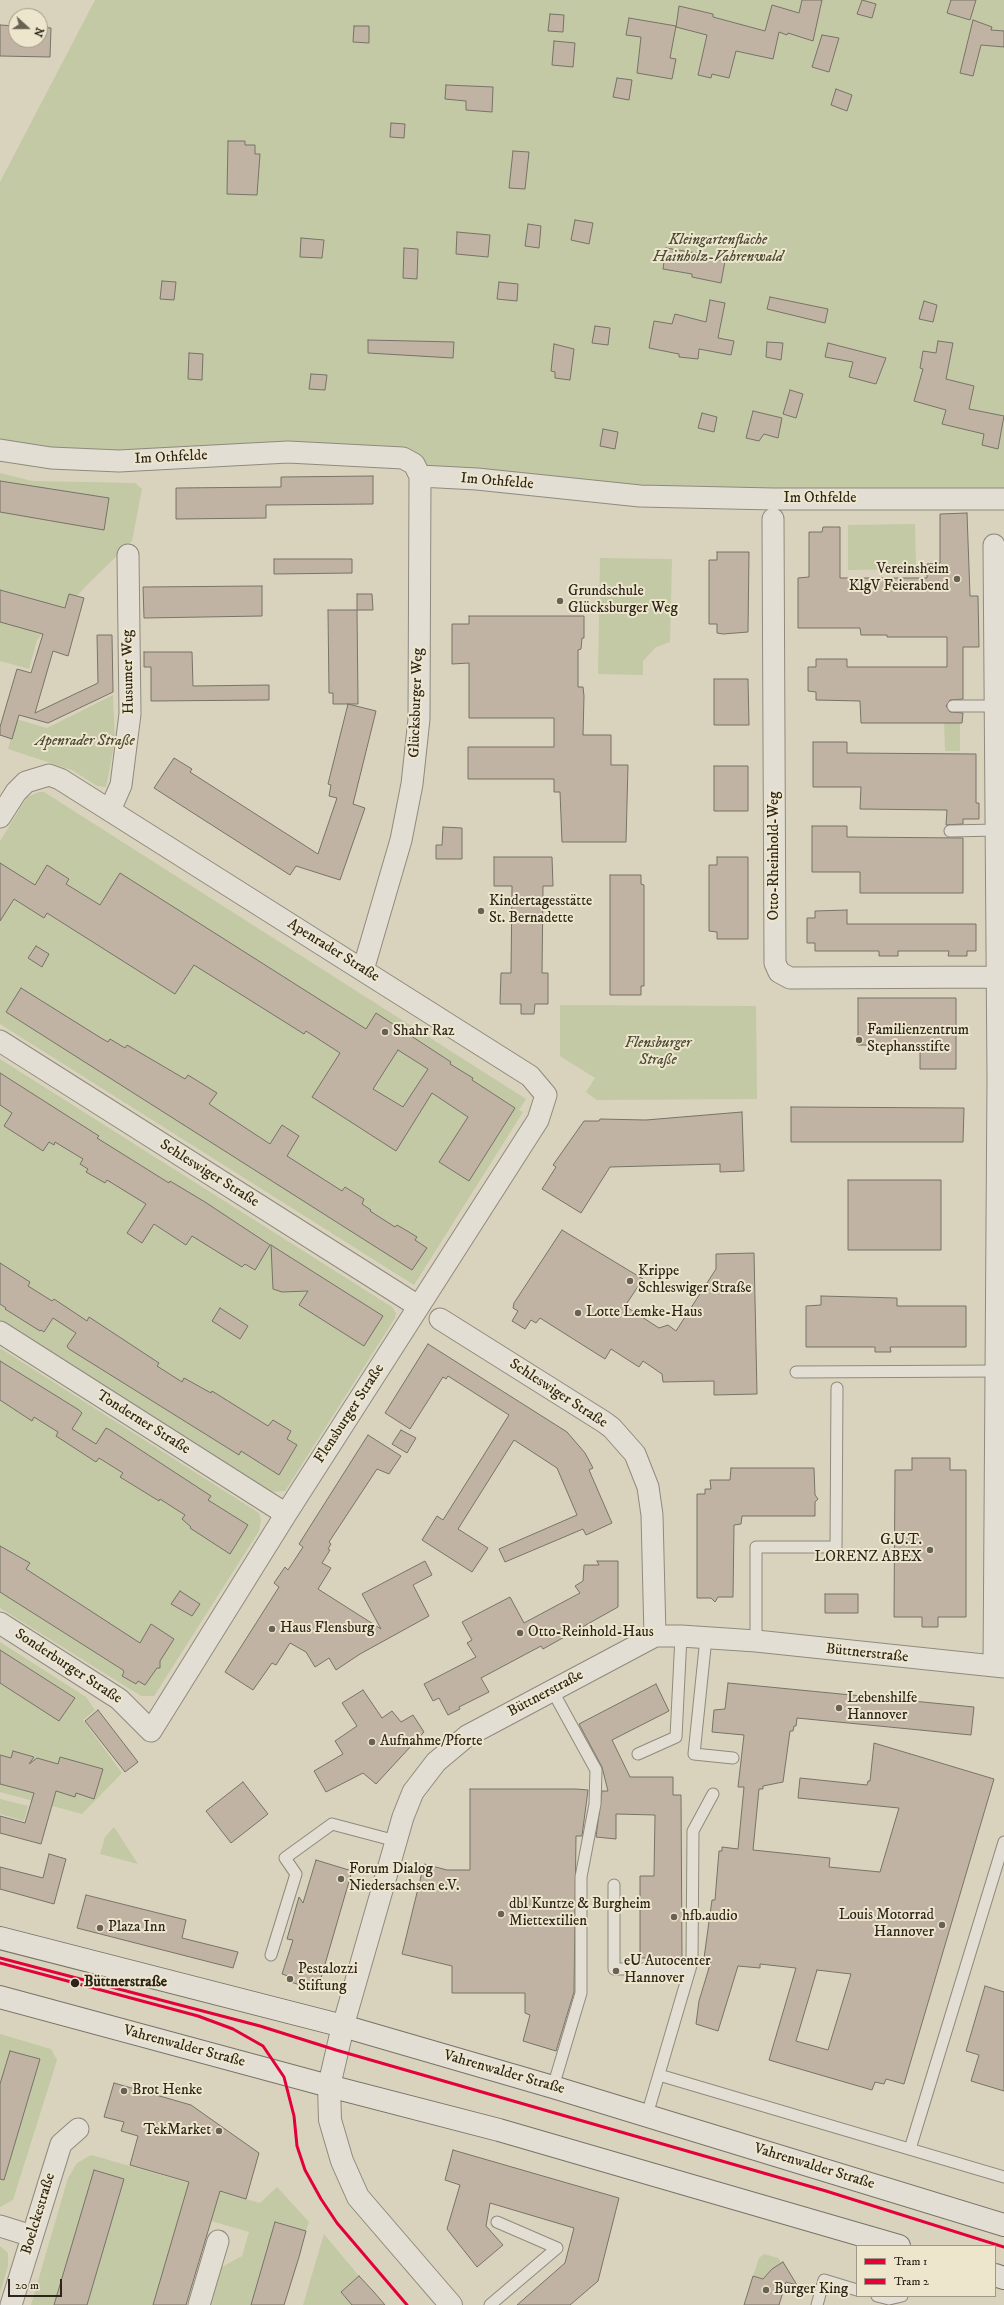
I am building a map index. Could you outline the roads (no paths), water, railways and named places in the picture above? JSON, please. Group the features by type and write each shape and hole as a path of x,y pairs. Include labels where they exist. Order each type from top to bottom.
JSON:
{"main road":[{"name":"Vahrenwalder Straße","path":"0,1938 343,2026 552,2087 1004,2224"},
{"name":"Vahrenwalder Straße","path":"0,1997 328,2086 500,2130 896,2245"},
{"name":"Büttnerstraße","path":"343,2026 333,2061 328,2086 330,2120 335,2141 358,2197 451,2305"}],"street":[{"name":"Im Othfelde","path":"0,450 51,458 80,460 119,460 288,452 403,458 414,464 420,476 477,479 655,496 773,499 1004,499"},
{"name":"Glücksburger Weg","path":"363,970 401,840 415,761 419,718 420,476"},
{"name":"Otto-Rheinhold-Weg","path":"773,519 775,962 779,972 790,978 997,977"},
{"path":"994,545 997,977 1001,1079 998,1370 999,1666"},
{"name":"Husumer Weg","path":"110,810 121,784 130,714 128,555"},
{"name":"Apenrader Straße","path":"0,817 16,792 26,782 49,775 60,779 530,1076 546,1095"},
{"name":"Schleswiger Straße","path":"0,1041 418,1306"},
{"name":"Flensburger Straße","path":"151,1731 286,1514 538,1120 546,1095"},
{"name":"Schleswiger Straße","path":"440,1319 604,1422 612,1428 635,1454 648,1487 652,1515 655,1636"},
{"name":"Tonderner Straße","path":"0,1332 286,1514"},
{"name":"Sonderburger Straße","path":"0,1622 119,1699 151,1731"},
{"name":"Büttnerstraße","path":"343,2026 396,1841 413,1792 436,1762 467,1736 655,1636 681,1636 756,1641 999,1666"},
{"name":"Boelckestraße","path":"11,2305 61,2144 78,2129"},
{"path":"0,2226 32,2236"},
{"path":"199,2305 218,2241"}],"lane":[{"path":"953,706 995,706"},
{"path":"950,831 996,830"},
{"path":"796,1372 998,1370"},
{"path":"756,1641 756,1547 836,1547 837,1388"},
{"path":"638,1754 676,1737 681,1636"},
{"path":"706,1638 694,1754 733,1758"},
{"path":"552,1690 596,1770 595,1804 581,1877 581,1993 552,2087"},
{"path":"647,2116 692,1962 693,1831 713,1794"},
{"path":"271,1955 296,1874 284,1858 332,1824 396,1841"},
{"path":"910,2149 1004,1842"},
{"path":"614,1885 614,1969 690,1969"},
{"path":"659,2075 1004,2177"},
{"path":"490,2305 557,2248 497,2222"},
{"path":"817,2305 824,2280 856,2290"},
{"path":"881,2297 888,2299 897,2297"}],"tram line":[{"name":"1","path":"0,1958 260,2026 336,2050 826,2191 1004,2247"},
{"name":"2","path":"0,1963 198,2016 233,2029 263,2046 284,2077 294,2116 297,2146 305,2170 321,2199 337,2223 407,2305"}],"place":[{"name":"Vereinsheim KlgV Feierabend","path":"957,579"},
{"name":"Grundschule Glücksburger Weg","path":"560,601"},
{"name":"Kindertagesstätte St. Bernadette","path":"481,911"},
{"name":"Shahr Raz","path":"385,1032"},
{"name":"Familienzentrum Stephansstifte","path":"859,1040"},
{"name":"Krippe Schleswiger Straße","path":"630,1281"},
{"name":"Lotte Lemke-Haus","path":"578,1313"},
{"name":"G.U.T. LORENZ ABEX","path":"930,1550"},
{"name":"Haus Flensburg","path":"272,1629"},
{"name":"Otto-Reinhold-Haus","path":"520,1633"},
{"name":"Lebenshilfe Hannover","path":"839,1708"},
{"name":"Aufnahme/Pforte","path":"372,1742"},
{"name":"Forum Dialog Niedersachsen e.V.","path":"341,1879"},
{"name":"dbl Kuntze & Burgheim Miettextilien","path":"501,1914"},
{"name":"hfb.audio","path":"674,1917"},
{"name":"Louis Motorrad Hannover","path":"942,1925"},
{"name":"Plaza Inn","path":"100,1928"},
{"name":"eU Autocenter Hannover","path":"616,1971"},
{"name":"Pestalozzi Stiftung","path":"290,1979"},
{"name":"Büttnerstraße","path":"75,1983"},
{"name":"Brot Henke","path":"124,2091"},
{"name":"TekMarket","path":"219,2131"},
{"name":"Burger King","path":"766,2290"}],"park label":[{"name":"Kleingartenfläche Hainholz-Vahrenwald","path":"718,250"}]}
